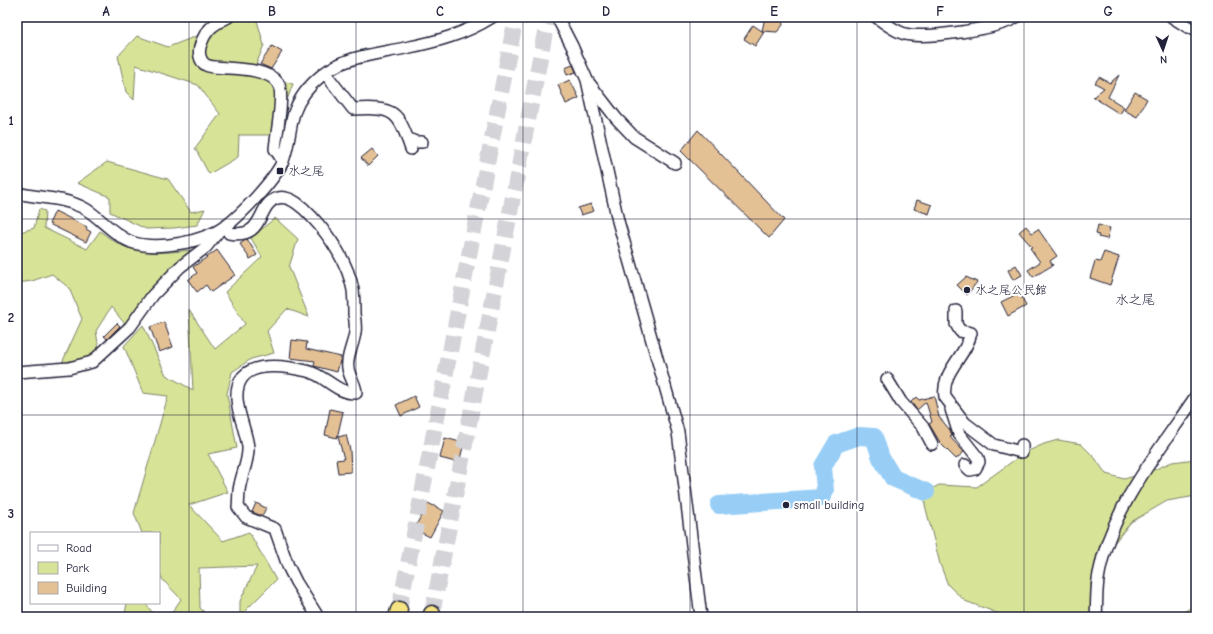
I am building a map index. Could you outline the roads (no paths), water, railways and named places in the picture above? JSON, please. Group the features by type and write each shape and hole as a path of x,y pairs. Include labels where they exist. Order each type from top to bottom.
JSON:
{"street":[{"path":"228,17 215,24 207,31 199,48 199,54 205,65 262,73 273,77 280,85 281,96 275,149 283,161"},
{"path":"17,372 69,368 92,362 130,327 153,295 180,267 206,247 262,190 277,171 283,161 294,112 302,97 325,73 337,64 456,36 476,27 492,17"},
{"path":"557,17 587,80 618,221 678,432 701,617"},
{"path":"876,17 900,32 918,36 998,26 1013,18"},
{"path":"1172,17 1188,27 1196,29"},
{"path":"325,73 353,109 377,108 393,113 402,125 411,149"},
{"path":"587,80 616,118 634,136 675,163"},
{"path":"407,138 415,142 422,142"},
{"path":"17,193 63,200 82,207 116,234 130,241 144,245 173,245 206,236 223,228"},
{"path":"223,228 229,233 239,235 247,232 257,225 271,200 279,197 287,198 309,214 333,243 353,289 355,332 347,367 356,388 356,393 347,394 310,372 268,365 255,369 244,376 237,386 237,399 248,448 240,487 238,507 246,517 275,529 290,571 318,617"},
{"path":"956,311 956,324 960,331 971,333 969,341 946,378 944,397 965,423 994,445 1020,452 1022,452 1022,445"},
{"path":"887,379 901,402 925,422 932,444"},
{"path":"1096,617 1098,575 1108,540 1124,506 1148,466 1196,396"},
{"path":"949,405 959,434 978,458 979,462 975,469 970,470 965,466"}],"waterway":[{"path":"719,505 821,498 825,491 823,466 836,444 859,436 874,437 881,458 893,478 926,492"}],"tunnel":[{"path":"399,610 516,17"},
{"path":"432,614 548,17"}],"place":[{"name":"水之尾","path":"280,171"},
{"name":"水之尾公民館","path":"967,290"},
{"name":"small building","path":"786,505"}],"district":[{"name":"水之尾","path":"1135,299"}]}
